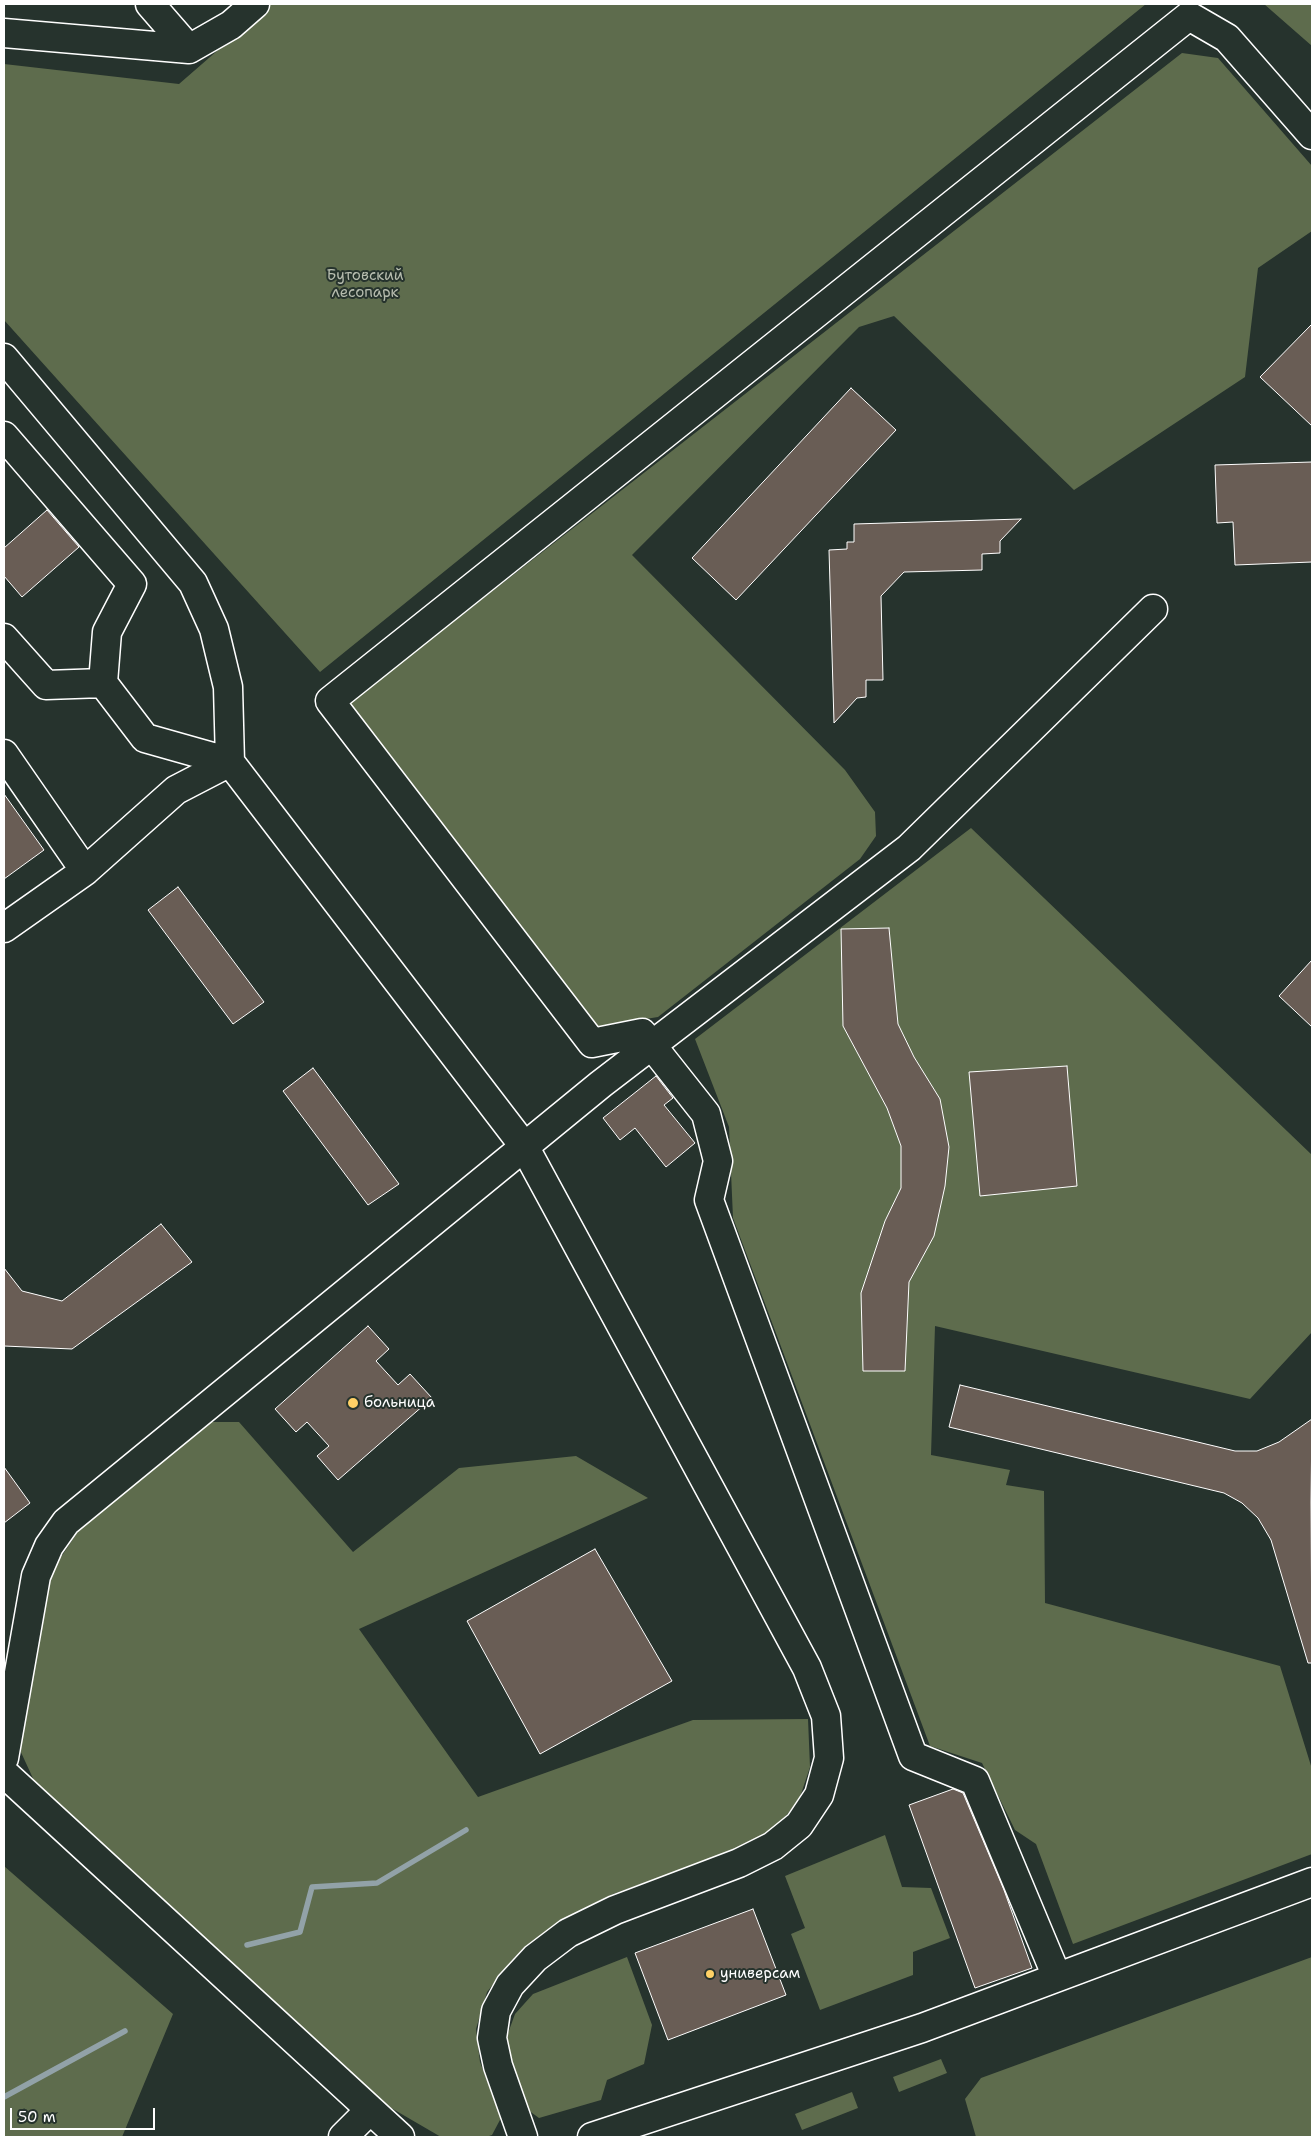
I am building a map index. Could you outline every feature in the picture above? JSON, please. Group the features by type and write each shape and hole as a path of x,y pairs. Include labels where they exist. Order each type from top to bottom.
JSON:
{"street":[{"path":"150,4 189,49"},
{"path":"4,32 189,49 231,25 255,4"},
{"path":"1057,1977 975,1781 914,1756 709,1200 718,1161 706,1114 642,1033 592,1043 330,702 1189,16 1227,38 1312,135"},
{"path":"4,358 193,583 214,629 228,687 230,762 524,1146 807,1668 826,1716 829,1758 819,1795 799,1825 773,1846 739,1863 615,1910 568,1933 535,1958 510,1986 496,2011 492,2038 498,2066 523,2137"},
{"path":"4,436 132,584 107,632 103,683 145,738 230,762"},
{"path":"4,1758 36,1576 49,1546 66,1522 524,1146 651,1045 909,848 1153,609"},
{"path":"4,638 46,685 103,683"},
{"path":"4,754 85,871"},
{"path":"4,928 85,871 176,790 230,762"},
{"path":"4,1773 400,2137"},
{"path":"592,2137 628,2132 922,2028 1312,1882"},
{"path":"343,2137 370,2110"}],"green space":[{"name":"Бутовский лесопарк","path":"271,4 1146,4 320,672 4,320 4,64 179,84"},
{"path":"1264,4 1312,4 1312,46"},
{"path":"1182,53 1218,58 1312,166 1312,231 1258,268 1245,377 1074,490 894,316 859,327 632,555 845,770 875,812 876,836 860,859 658,1017 596,1027 349,703"},
{"path":"971,828 1312,1155 1312,1332 1250,1399 935,1326 931,1455 1010,1470 1006,1485 1044,1491 1045,1603 1280,1666 1312,1769 1312,1854 1073,1944 1036,1844 1015,1830 982,1763 930,1746 733,1218 729,1127 695,1039"},
{"path":"210,1422 239,1422 353,1552 459,1468 576,1456 648,1498 359,1629 478,1797 693,1720 808,1719 810,1767 799,1800 775,1829 734,1851 613,1894 558,1922 515,1957 487,1992 476,2029 480,2062 501,2118 492,2135 486,2137 441,2137 374,2098 37,1787 19,1748 47,1578 79,1530"},
{"path":"885,1835 902,1887 931,1888 950,1938 913,1952 913,1975 820,2010 791,1934 805,1928 785,1876"},
{"path":"4,1866 173,2014 122,2137 4,2137"},
{"path":"627,1957 652,2025 644,2064 607,2080 601,2100 539,2118 528,2110 511,2060 507,2036 515,2014 533,1994"},
{"path":"1312,1957 1312,2137 976,2137 965,2099 981,2078"},
{"path":"941,2059 947,2073 899,2092 893,2077"},
{"path":"852,2092 858,2108 802,2130 795,2114"}],"building":[{"path":"1312,324 1312,426 1260,377"},
{"path":"851,388 896,430 736,600 692,558"},
{"path":"1312,462 1312,562 1235,565 1233,522 1217,523 1215,465"},
{"path":"47,510 79,547 22,597 4,576 4,548"},
{"path":"1021,519 1000,541 1000,553 982,554 982,570 904,572 881,596 883,680 866,680 866,697 857,698 834,723 829,550 847,549 847,542 854,542 854,524"},
{"path":"4,794 44,850 4,879"},
{"path":"178,887 264,1002 233,1024 148,910"},
{"path":"889,928 898,1024 914,1057 940,1099 949,1147 945,1186 934,1236 909,1282 905,1371 863,1371 861,1293 885,1221 901,1188 901,1146 887,1108 843,1026 841,929"},
{"path":"1312,960 1312,1027 1279,996"},
{"path":"1067,1066 1077,1186 980,1196 969,1072"},
{"path":"313,1068 399,1184 368,1205 283,1091"},
{"path":"656,1076 673,1098 664,1105 695,1143 666,1167 635,1128 620,1140 603,1118"},
{"path":"161,1224 192,1262 72,1349 4,1346 4,1268 22,1291 62,1301"},
{"name":"больница","path":"368,1326 389,1349 376,1361 398,1385 410,1374 432,1398 338,1480 317,1456 329,1446 307,1422 296,1432 275,1409"},
{"path":"960,1385 1235,1451 1257,1451 1279,1442 1312,1419 1312,1663 1308,1663 1271,1540 1258,1518 1242,1503 1224,1493 949,1427"},
{"path":"4,1467 30,1503 4,1523"},
{"path":"595,1549 672,1681 540,1754 467,1621"},
{"path":"953,1789 963,1793 1004,1890 1032,1968 975,1988 909,1805"},
{"name":"универсам","path":"753,1909 786,1995 668,2040 635,1953"}],"waterway":[{"path":"247,1945 300,1932 312,1887 377,1883 466,1830"},
{"path":"4,2097 125,2031"}],"place":[{"name":"больница","path":"353,1403"},
{"name":"универсам","path":"710,1974"}]}
